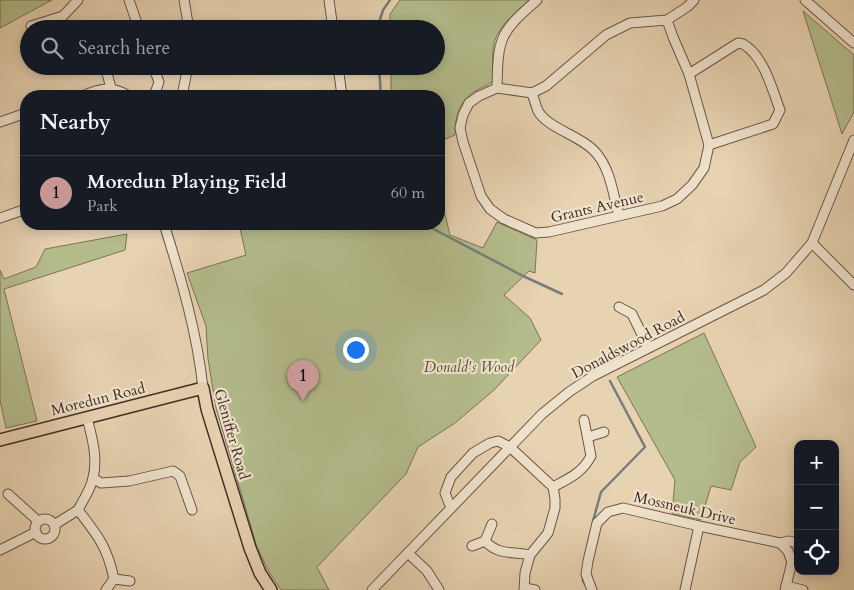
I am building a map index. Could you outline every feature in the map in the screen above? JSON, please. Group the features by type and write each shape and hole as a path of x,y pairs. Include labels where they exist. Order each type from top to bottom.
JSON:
{"main road":[{"name":"Moredun Road","path":"0,440 203,388"},
{"name":"Gleniffer Road","path":"203,388 207,409 250,548 260,573 271,590"}],"street":[{"path":"50,20 63,16 78,0"},
{"path":"128,0 136,20"},
{"path":"184,0 187,20"},
{"path":"329,0 332,20"},
{"path":"538,0 512,22 503,35 499,47 498,88 532,93 546,86 606,35 630,23 667,20 694,0"},
{"path":"805,0 854,43"},
{"name":"Grants Avenue","path":"498,88 469,103 463,115 460,128 481,196 490,209 504,219 536,233 549,232 662,206 677,199 692,185 704,168 708,145 689,74 667,20"},
{"path":"689,74 738,43 743,44 763,66 780,110 772,124 708,145"},
{"path":"107,75 111,88"},
{"path":"156,75 159,82 156,90"},
{"path":"183,90 186,75"},
{"path":"339,75 341,90"},
{"path":"97,90 111,88 116,90"},
{"path":"532,93 539,112 547,121 582,140 597,154 610,179 619,215"},
{"path":"0,122 20,115"},
{"name":"Donaldswood Road","path":"372,590 510,446 542,414 569,392 593,376 648,347 764,290 786,273 812,242 854,140"},
{"path":"0,218 20,211"},
{"name":"Gleniffer Road","path":"166,230 185,295 200,358 203,388"},
{"path":"812,242 854,285"},
{"path":"619,307 634,310 648,347"},
{"path":"54,525 78,510 93,478 95,458 87,418"},
{"path":"553,487 574,476 585,467 592,456 584,420"},
{"path":"588,437 604,432"},
{"path":"451,508 445,493 451,477 473,453 490,443 498,441 510,446 553,487 556,499 548,533 530,555 525,573 524,589 535,590"},
{"path":"93,478 101,483 129,481 173,471 180,476 192,510"},
{"path":"8,494 38,521"},
{"name":"Mossneuk Drive","path":"592,590 586,574 597,523 608,512 623,508 780,543 789,540 794,541"},
{"path":"78,510 105,546 114,579 106,590"},
{"path":"46,519 52,522 54,533 50,538 43,538 36,532 35,527 38,521 46,519"},
{"path":"472,546 485,541 492,524"},
{"path":"685,590 699,526"},
{"path":"0,550 36,532"},
{"path":"485,541 492,548 501,552 518,552 530,555"},
{"path":"780,543 794,558"},
{"path":"408,552 427,571 439,590"},
{"path":"794,562 785,588 803,590"},
{"path":"114,579 130,581"}],"green space":[{"path":"0,0 52,0 0,28"},
{"path":"400,0 530,0 518,10 498,34 493,49 493,81 467,97 458,112 455,135 445,139 445,90 391,90 391,75 445,75 445,20 390,20 390,14"},
{"path":"803,11 854,55 854,112 842,134"},
{"name":"Donald's Wood","path":"445,215 450,235 483,248 497,222 537,240 535,273 529,271 504,295 530,318 541,340 494,390 455,423 418,447 406,474 317,567 329,590 281,590 269,572 257,547 216,408 208,359 206,326 187,273 246,255 240,230 445,230"},
{"path":"127,234 125,250 4,289 37,421 6,428 0,400 0,270 4,279 36,267 45,249"},
{"path":"704,333 756,447 740,462 731,490 711,486 701,520 672,514 675,480 617,377"}],"waterway":[{"path":"380,20 383,10 390,0"},
{"path":"380,75 381,90"},
{"path":"435,230 523,276 562,294"},
{"path":"593,521 601,492 645,447 610,381"},
{"path":"584,563 589,539"},
{"path":"583,576 583,581 587,587"}],"place":[{"name":"Moredun Playing Field","path":"303,401"}]}
